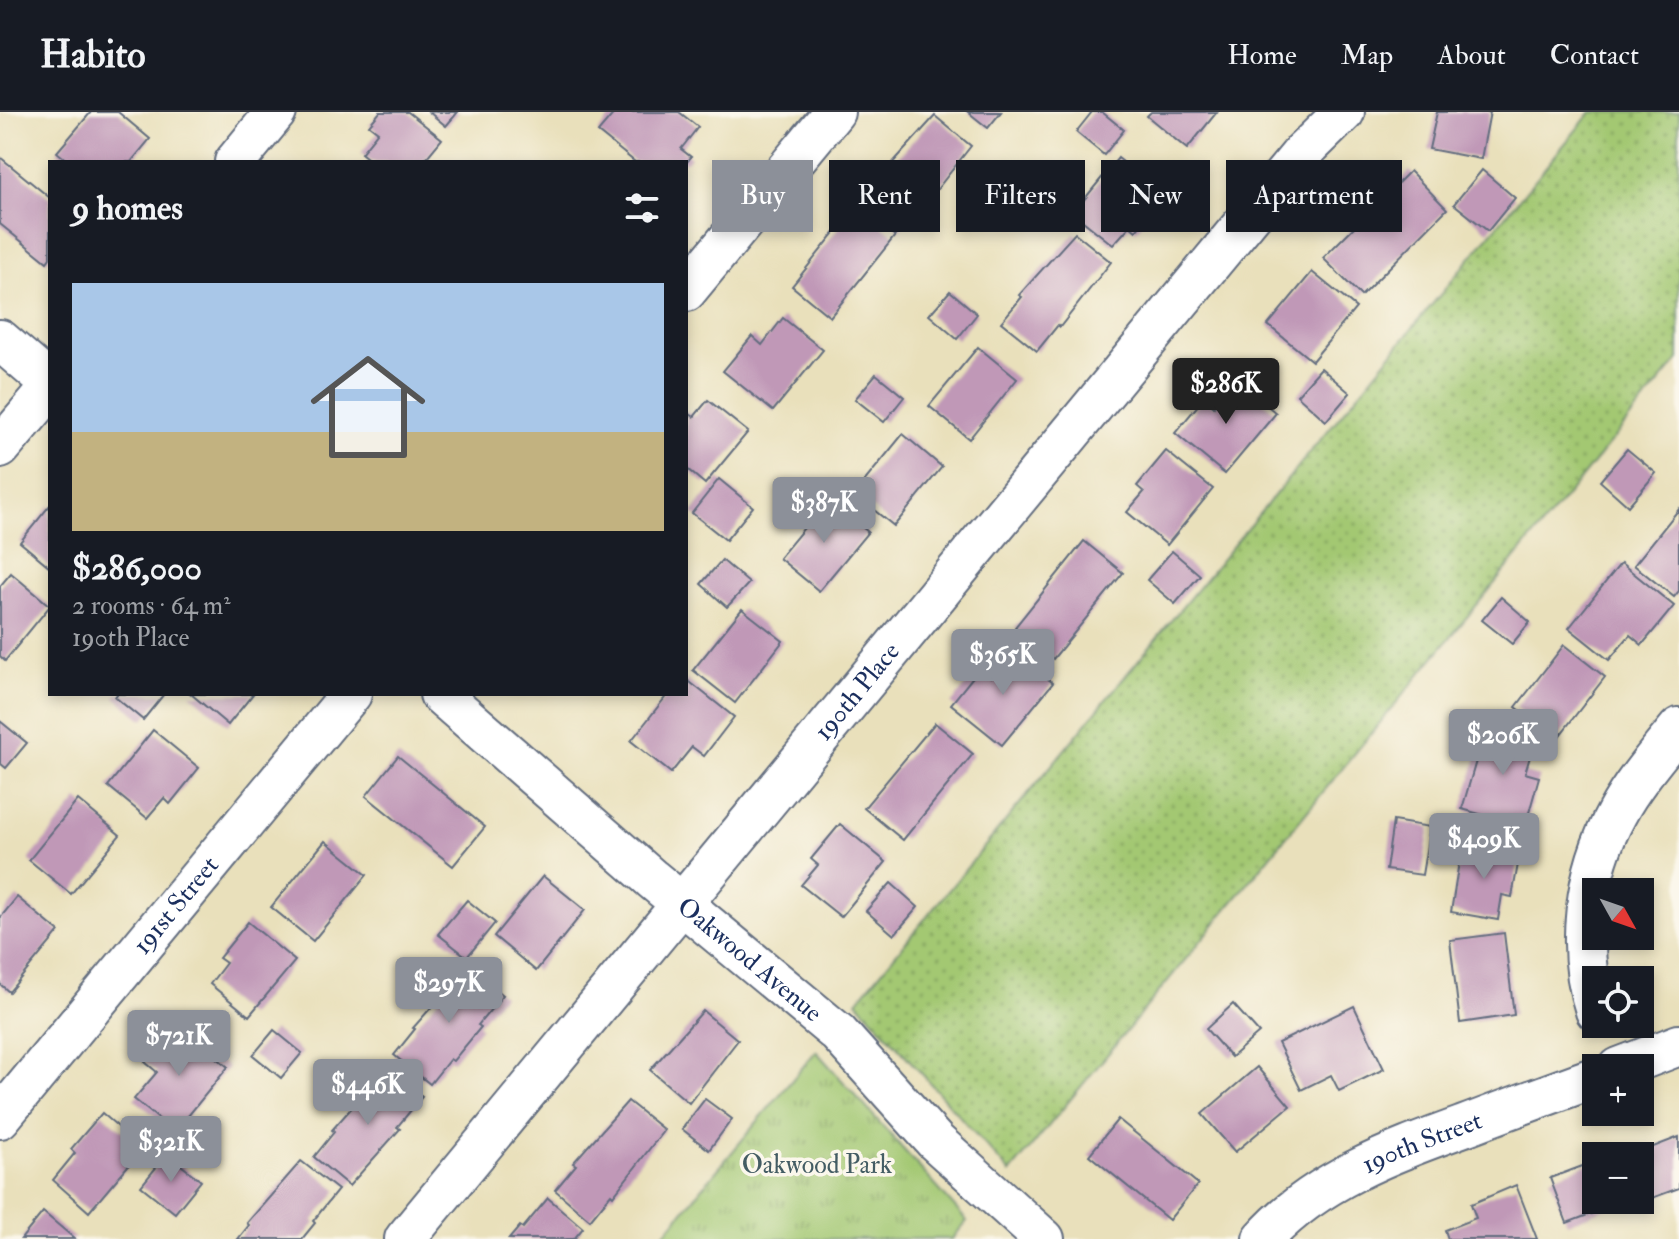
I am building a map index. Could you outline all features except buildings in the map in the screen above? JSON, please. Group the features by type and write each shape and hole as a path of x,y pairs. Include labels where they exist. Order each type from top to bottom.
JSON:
{"street":[{"path":"237,160 276,112"},
{"path":"688,289 834,112"},
{"name":"190th Place","path":"405,1239 1303,152 1344,112"},
{"path":"0,340 48,384"},
{"path":"0,448 48,388"},
{"name":"191st Street","path":"0,1118 349,696"},
{"name":"Oakwood Avenue","path":"442,696 681,903 838,1033 935,1141 1044,1239"},
{"path":"1588,966 1585,951 1590,889 1603,841 1618,810 1679,728"},
{"path":"1654,1054 1679,1045"},
{"name":"190th Street","path":"1263,1239 1307,1201 1342,1178 1389,1154 1582,1082"}],"green space":[{"path":"1591,112 1679,112 1679,359 1010,1173 857,1001"},
{"name":"Oakwood Park","path":"816,1051 967,1221 952,1239 660,1239"}]}
